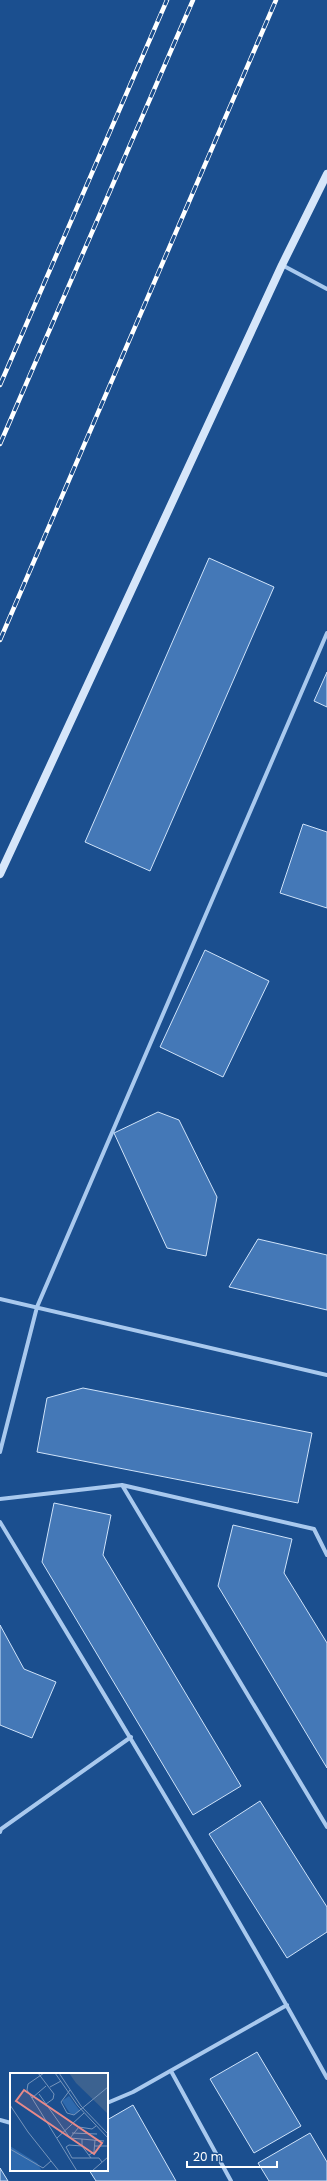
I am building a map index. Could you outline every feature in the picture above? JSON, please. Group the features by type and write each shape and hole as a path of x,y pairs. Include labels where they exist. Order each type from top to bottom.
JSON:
{"street":[{"path":"0,874 282,265 327,174"},
{"path":"282,265 327,289"},
{"path":"0,1452 37,1307 327,632"},
{"path":"0,1299 327,1374"},
{"path":"122,1485 327,1827"},
{"path":"0,1499 122,1485 314,1529 327,1555"},
{"path":"0,1522 130,1737 287,2004 327,2078"},
{"path":"0,1829 130,1737"},
{"path":"108,2103 133,2092 287,2004"},
{"path":"171,2071 231,2181"},
{"path":"0,2120 10,2123"}],"building":[{"path":"209,558 274,587 150,871 85,842"},
{"path":"327,672 327,707 314,701"},
{"path":"303,824 327,832 327,908 280,893"},
{"path":"205,950 269,981 223,1077 160,1047"},
{"path":"158,1112 179,1120 217,1197 206,1256 167,1248 114,1133"},
{"path":"258,1239 327,1255 327,1310 229,1287"},
{"path":"83,1388 312,1433 298,1503 37,1452 47,1398"},
{"path":"54,1503 111,1515 103,1555 241,1786 193,1815 42,1562"},
{"path":"233,1525 292,1539 284,1573 327,1643 327,1768 218,1586"},
{"path":"0,1625 24,1669 56,1682 32,1738 0,1725"},
{"path":"260,1801 327,1907 327,1932 287,1958 209,1834"},
{"path":"257,2052 301,2126 254,2153 210,2079"},
{"path":"133,2105 176,2181 96,2181 90,2171 108,2171 108,2119"},
{"path":"310,2133 327,2162 327,2181 269,2181 258,2163"},
{"path":"0,2168 8,2181 0,2181"}],"railway":[{"path":"0,385 167,0"},
{"path":"0,444 193,0"},
{"path":"0,640 276,0"}]}
